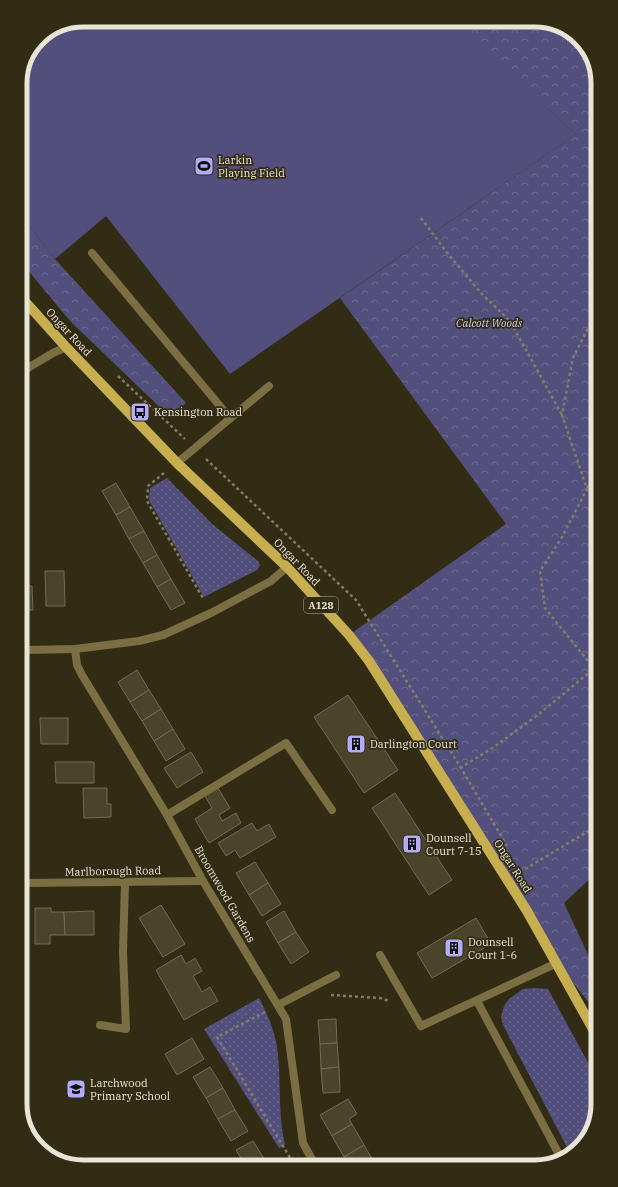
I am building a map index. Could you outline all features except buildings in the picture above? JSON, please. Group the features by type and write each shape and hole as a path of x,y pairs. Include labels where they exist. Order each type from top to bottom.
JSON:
{"main road":[{"name":"Ongar Road","path":"27,304 66,347 177,463 287,567 350,635 369,661 508,880 557,963 591,1025"}],"street":[{"path":"92,253 230,418"},
{"path":"27,369 66,347"},
{"path":"177,463 269,386"},
{"path":"27,650 75,649 139,641 163,635 212,613 271,581 287,567"},
{"name":"Broomwood Gardens","path":"75,649 77,665 82,675 167,815 203,881 286,1019 303,1143 313,1160"},
{"path":"167,815 286,743 332,810"},
{"name":"Marlborough Road","path":"27,883 203,881"},
{"path":"100,1025 126,1029 123,951 125,882"},
{"path":"380,955 421,1026 557,963"},
{"path":"278,1005 336,974"},
{"path":"477,1001 559,1154"}],"path":[{"path":"421,218 448,254 482,294 510,321 562,415 587,489"},
{"path":"562,415 572,358 591,322"},
{"path":"177,463 148,486 147,501 212,613"},
{"path":"591,482 561,539 540,571 545,608 591,664"},
{"path":"442,778 461,768 501,742 591,672"},
{"path":"508,880 591,830"},
{"path":"305,990 349,997 380,998 410,1008"},
{"path":"278,1005 217,1037 291,1160"},
{"path":"294,1160 308,1152"}],"green space":[{"name":"Calcott Woods","path":"453,27 538,27 553,30 569,39 579,49 587,62 590,72 591,878 564,903 591,961 591,1005 557,963 349,635 506,524 340,298 576,134"},
{"name":"Larkin Playing Field","path":"454,27 576,134 230,374 106,216 55,259 27,223 27,80 33,58 39,49 46,41 55,35 72,28"},
{"path":"27,223 55,259 186,403 170,417 71,322 27,269"},
{"path":"167,478 212,524 258,561 260,565 257,570 204,597 149,500 150,488"},
{"path":"523,989 548,989 591,1068 591,1111 588,1122 577,1141 568,1149 503,1025 501,1017 504,1006 509,999"},
{"path":"259,998 272,1026 277,1048 280,1112 285,1145 279,1148 204,1029"}],"place":[{"name":"Larkin Playing Field","path":"204,166"},
{"name":"Kensington Road","path":"140,412"},
{"name":"Darlington Court","path":"356,744"},
{"name":"Dounsell Court 7-15","path":"412,844"},
{"name":"Dounsell Court 1-6","path":"454,948"},
{"name":"Larchwood Primary School","path":"76,1089"}]}
